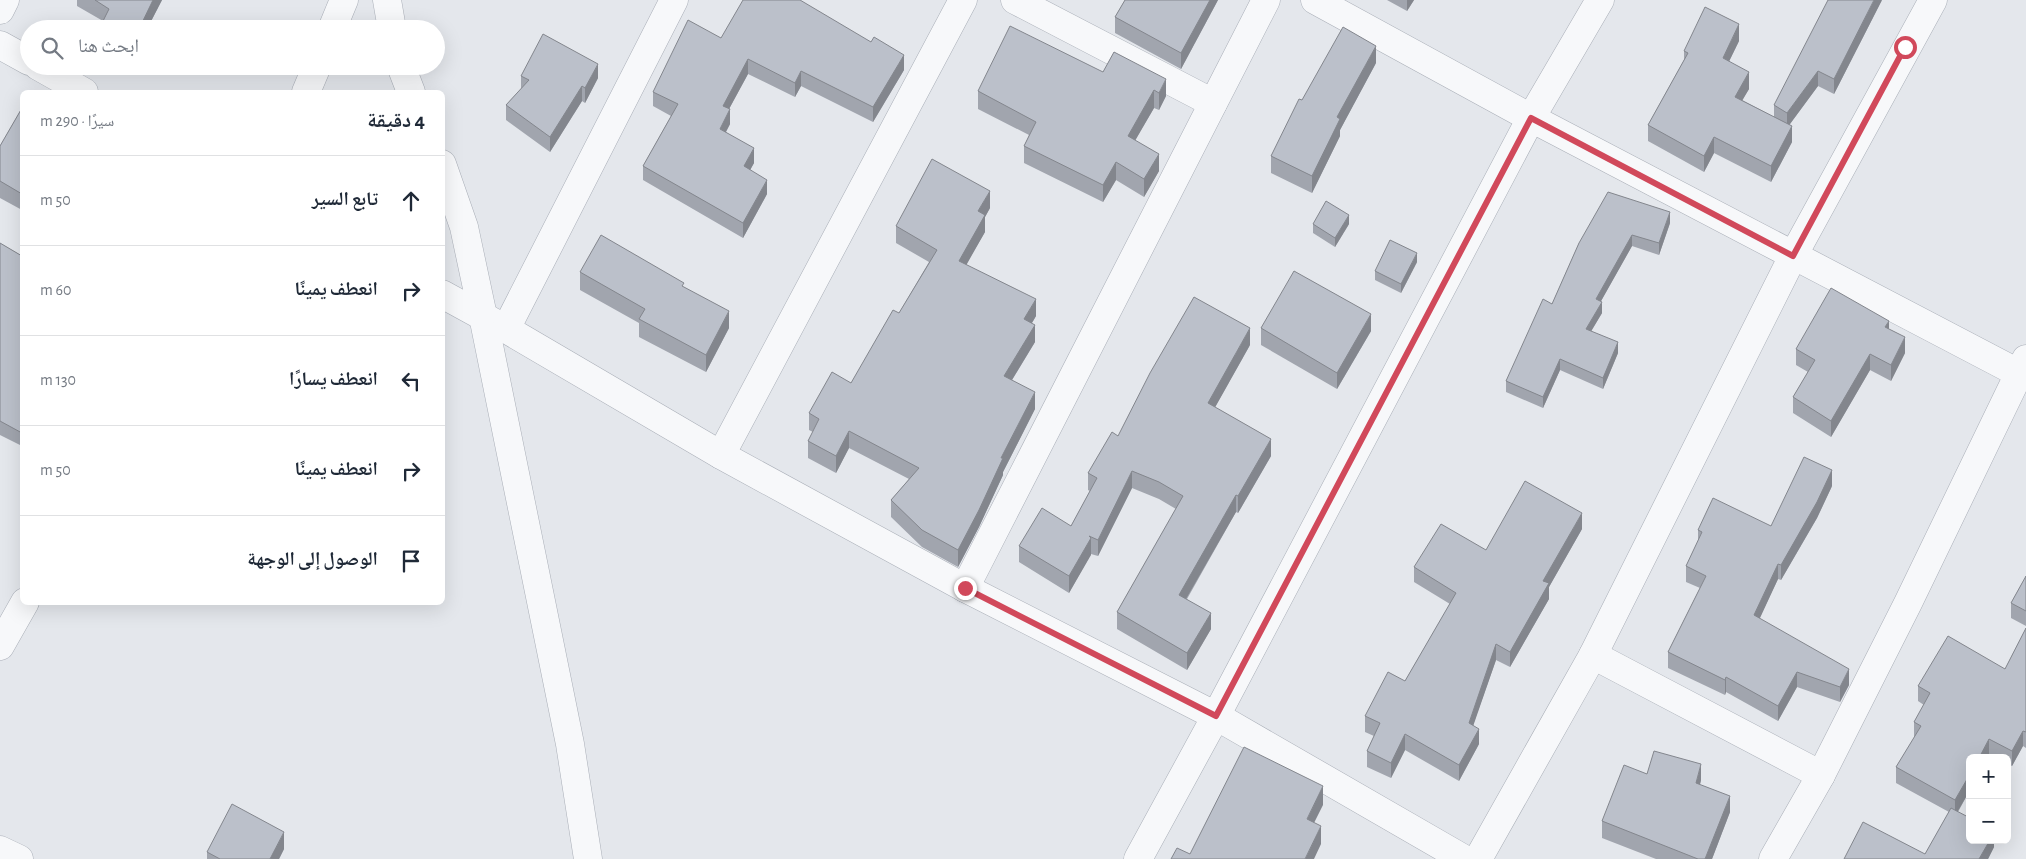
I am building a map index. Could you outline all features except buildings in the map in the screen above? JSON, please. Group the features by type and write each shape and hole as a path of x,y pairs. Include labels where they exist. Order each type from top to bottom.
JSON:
{"street":[{"path":"0,10 5,0"},
{"path":"336,20 344,0"},
{"path":"387,0 390,20"},
{"path":"506,329 674,0"},
{"path":"720,455 963,0"},
{"path":"1015,0 1213,103"},
{"path":"965,588 1266,0"},
{"path":"1315,0 1531,118 1793,256 2024,369 1821,775 1773,859"},
{"path":"1138,859 1216,716 1531,118 1600,0"},
{"path":"1478,859 1593,655 1793,256 1933,0"},
{"path":"0,45 20,56"},
{"path":"54,75 80,90"},
{"path":"307,90 313,75"},
{"path":"404,75 410,90"},
{"path":"445,172 464,226 483,316 570,744 588,859"},
{"path":"445,296 506,329 720,455 965,588 1216,716 1464,859"},
{"path":"0,646 23,605"},
{"path":"1593,655 1821,775"},
{"path":"0,850 19,859"}],"route":[{"path":"965,588 1216,716 1531,118 1793,256 1905,47"}]}
